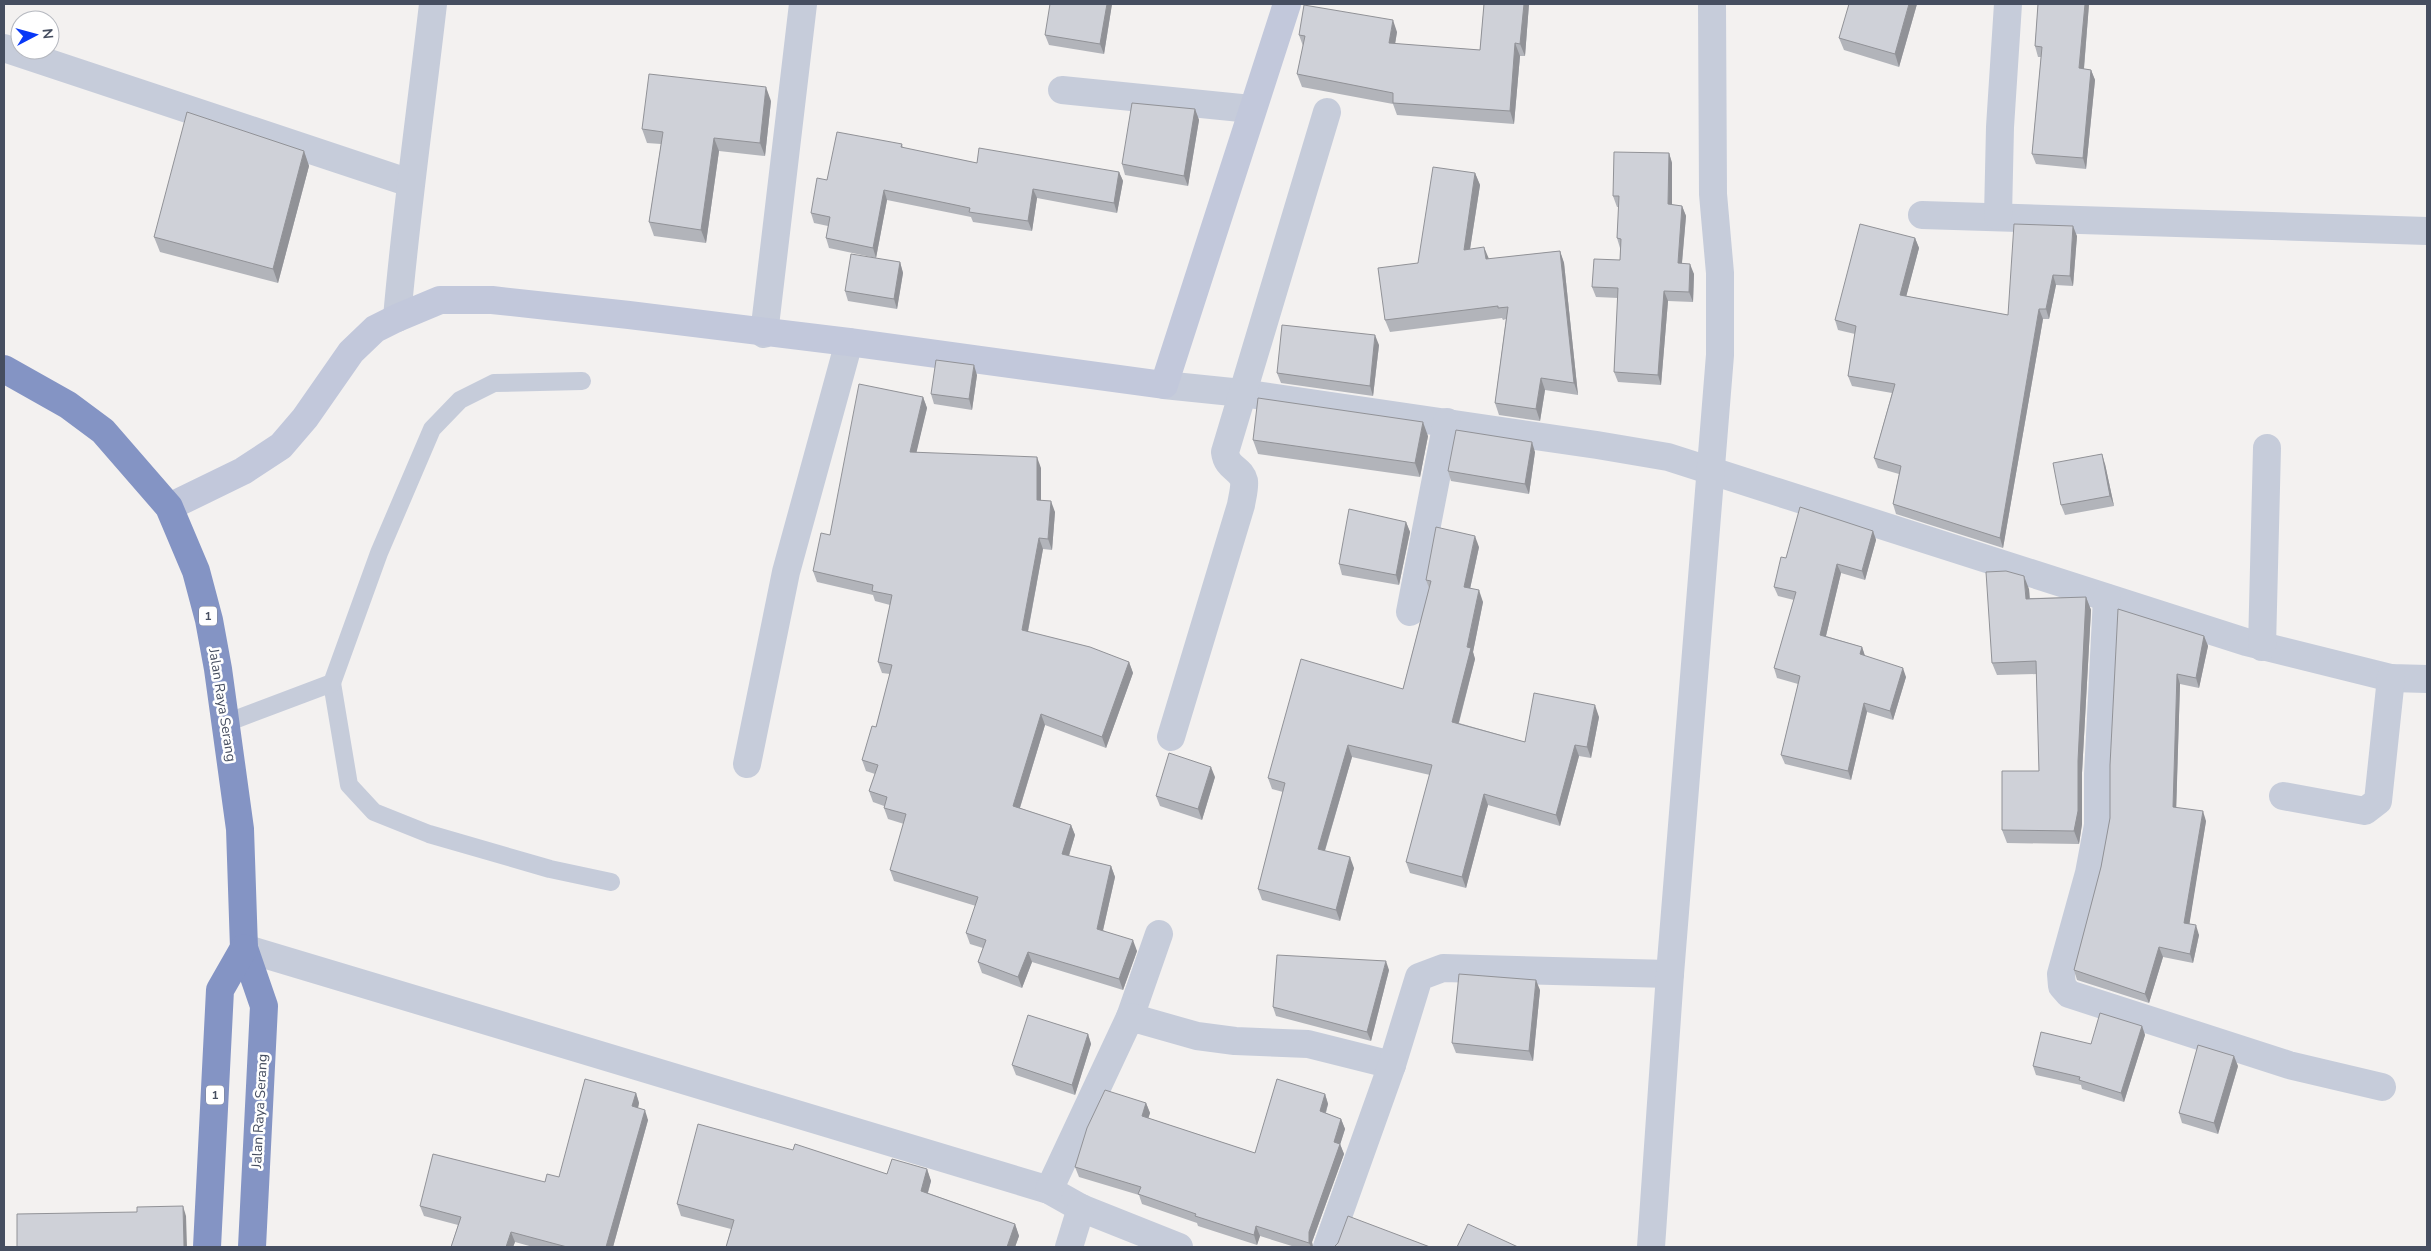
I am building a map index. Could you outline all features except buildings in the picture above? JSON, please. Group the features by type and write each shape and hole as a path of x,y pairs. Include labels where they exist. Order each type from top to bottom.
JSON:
{"highway":[{"name":"Jalan Raya Serang","path":"4,368 68,405 103,432 169,507 196,571 209,620 226,724 240,829 244,948 264,1006 252,1247"},
{"name":"1","path":"207,1247 220,990 244,948"}],"street":[{"path":"397,318 410,183 422,104 432,4"},
{"path":"764,334 803,4"},
{"path":"1164,385 1251,109 1287,4"},
{"path":"1651,1247 1670,974 1720,355 1720,273 1713,194 1712,4"},
{"path":"1998,216 2000,127 2008,4"},
{"path":"4,48 410,183"},
{"path":"1062,90 1251,109"},
{"path":"1171,737 1241,505 1244,480 1240,473 1228,464 1225,452 1327,112"},
{"path":"1922,215 1998,216 2074,221 2202,222 2427,231"},
{"path":"169,507 243,471 281,446 305,418 351,352 375,330 397,318 440,300 492,300 764,334 850,342 1164,385 1242,393 1447,422 1668,458 2262,647 2391,678 2427,679"},
{"path":"747,764 786,572 850,342"},
{"path":"1410,612 1447,422"},
{"path":"2262,647 2267,448"},
{"path":"2107,598 2098,764 2098,826 2089,873 2061,974 2062,986 2069,994 2289,1065 2382,1087"},
{"path":"2283,796 2365,811 2373,807 2378,801 2391,678"},
{"path":"1049,1190 1130,1017 1160,934"},
{"path":"244,948 1049,1190 1081,1208 1179,1247"},
{"path":"1327,1247 1392,1065 1420,977 1443,968 1670,974"},
{"path":"1130,1017 1197,1036 1235,1041 1308,1044 1392,1065"},
{"path":"1069,1247 1081,1208"}],"lane":[{"path":"582,380 494,383 460,400 432,428 379,553 332,683 349,785 374,812 429,834 550,869 611,882"},
{"path":"226,724 332,683"}]}
